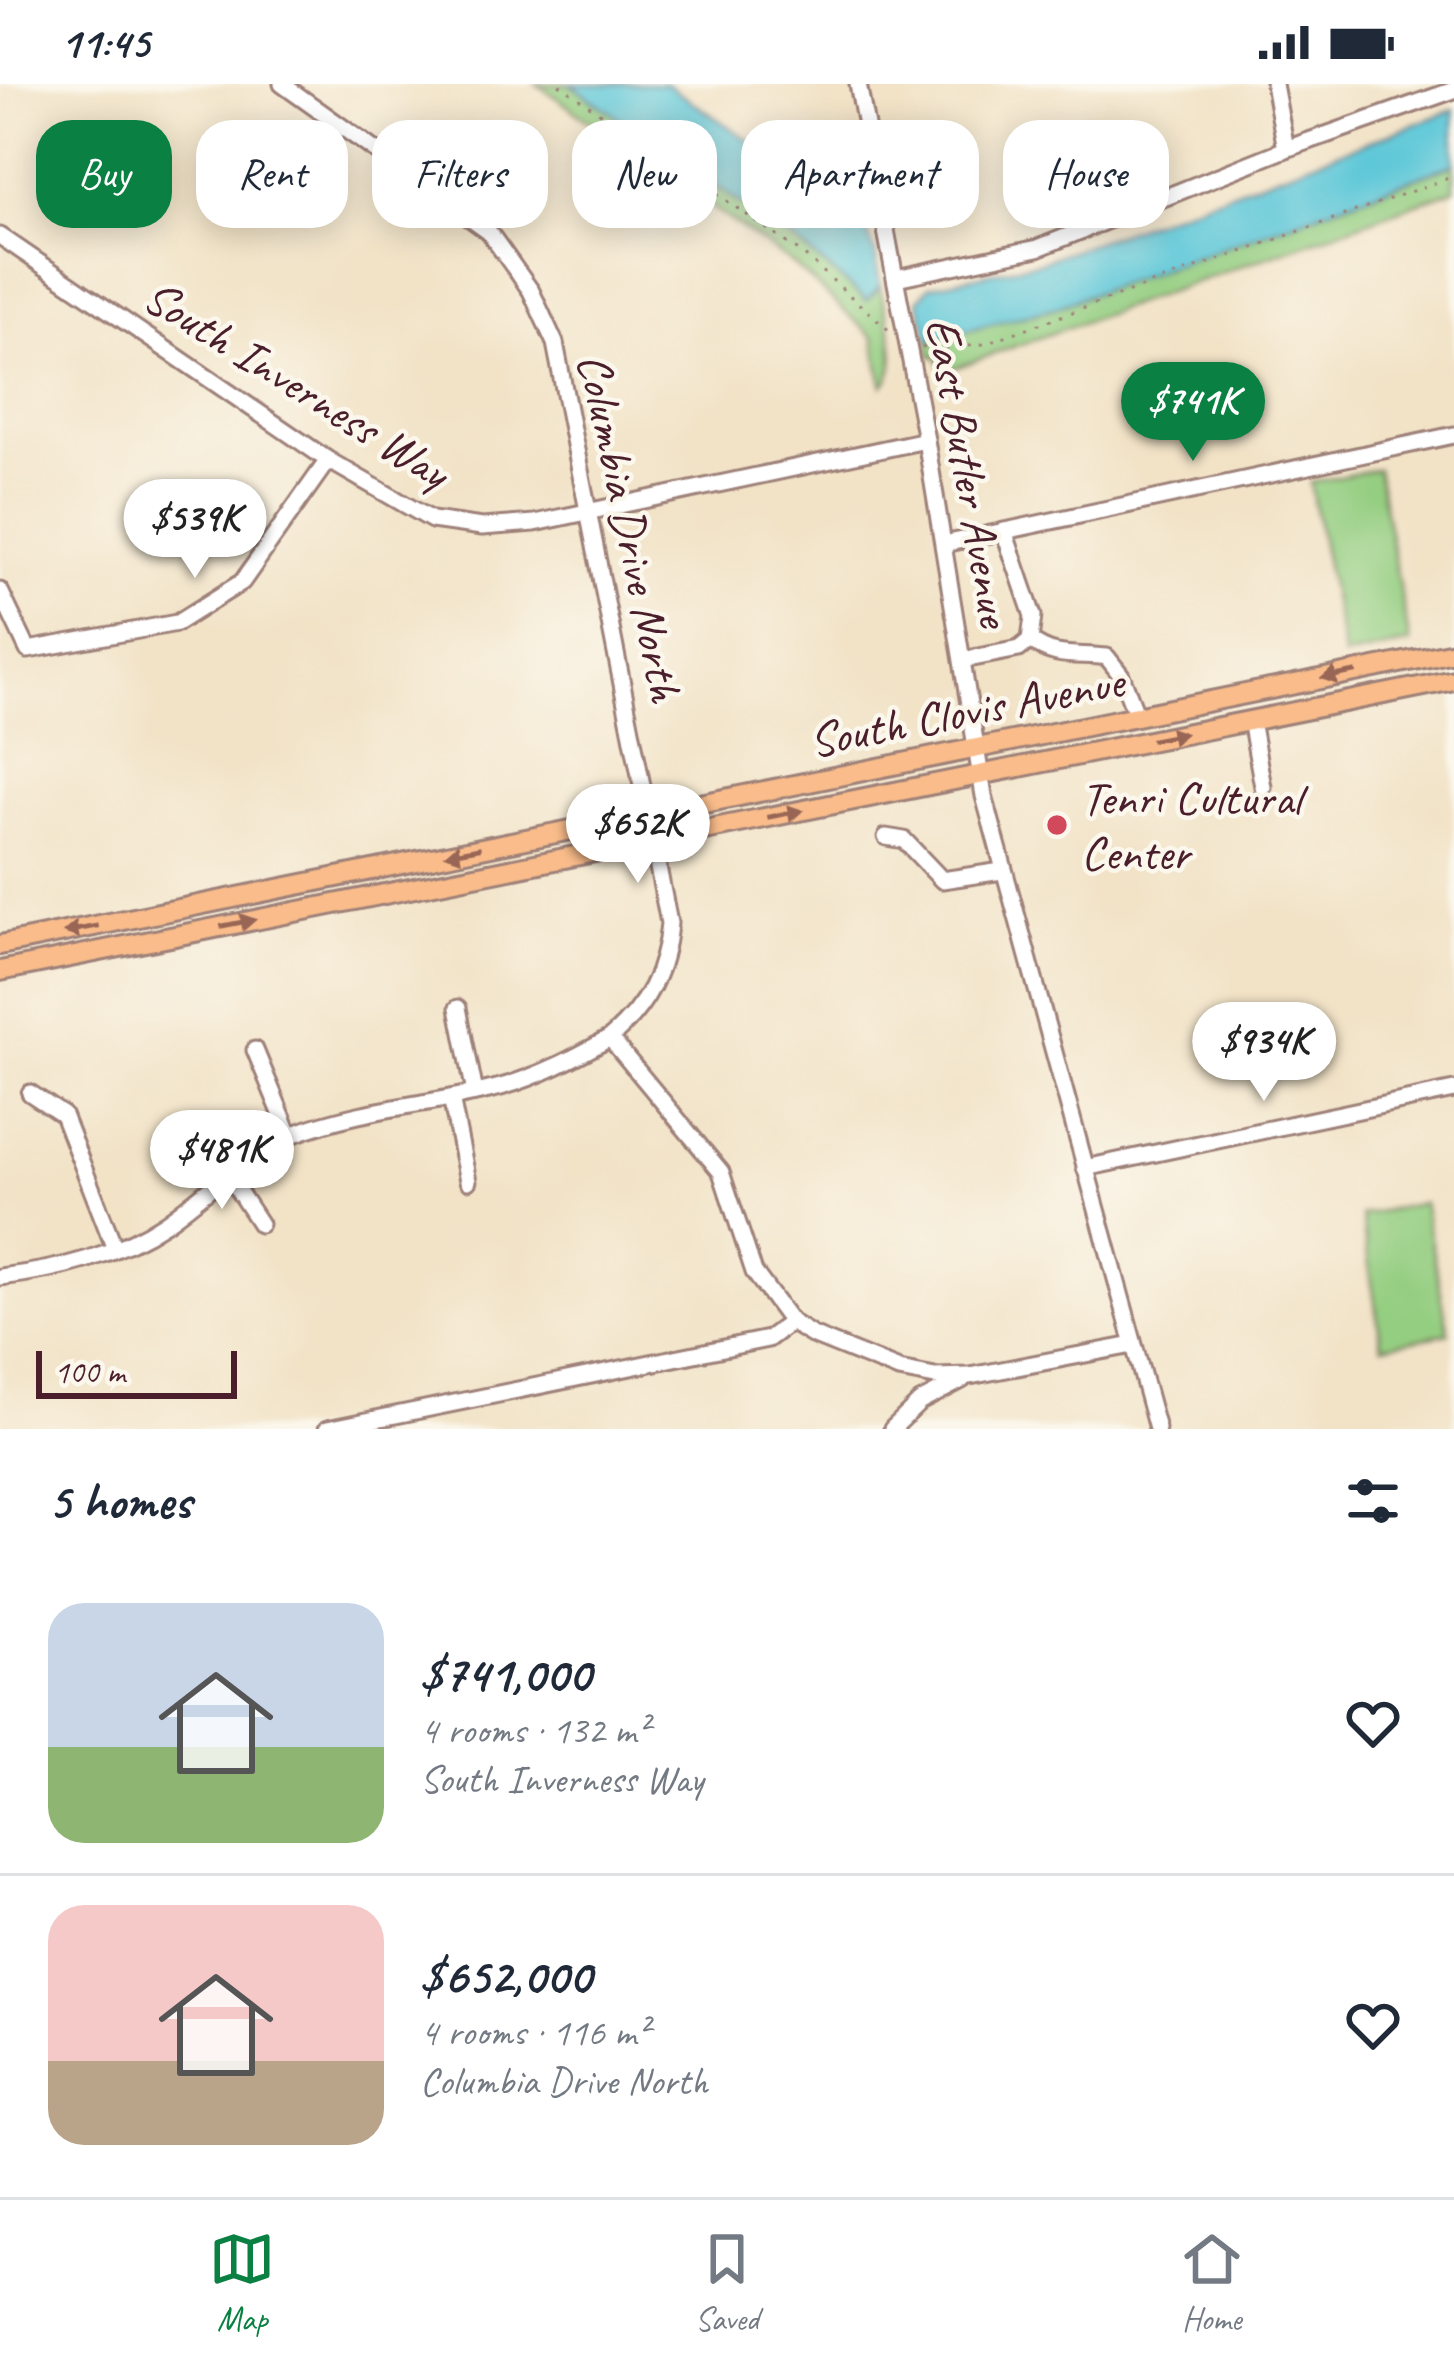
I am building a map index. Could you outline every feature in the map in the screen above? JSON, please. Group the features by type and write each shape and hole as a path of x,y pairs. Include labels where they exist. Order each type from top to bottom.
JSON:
{"main road":[{"name":"South Clovis Avenue","path":"0,945 1454,652"},
{"name":"South Clovis Avenue","path":"0,971 1454,680"}],"street":[{"name":"Columbia Drive North","path":"0,1277 72,1264 115,1249 164,1223 226,1172 290,1135 475,1093 551,1070 610,1038 632,1019 649,996 667,947 667,898 555,343 531,291 489,232 282,84"},
{"name":"East Butler Avenue","path":"858,84 926,440 980,775 1002,871 1157,1429"},
{"path":"1274,84 1286,149"},
{"path":"896,278 1038,248 1286,149 1454,90"},
{"name":"South Inverness Way","path":"0,236 328,460 432,520 482,527 535,524 926,440"},
{"path":"944,544 1454,435"},
{"path":"0,591 28,650 177,623 242,582 328,460"},
{"path":"963,660 1019,649 1030,640 1033,616 1004,531"},
{"path":"1030,640 1043,650 1067,657 1107,657 1137,716"},
{"path":"1251,720 1263,787"},
{"path":"886,837 904,840 942,880 1002,871"},
{"path":"458,1008 475,1093"},
{"path":"610,1038 721,1172 754,1272 791,1322 899,1370 934,1377 970,1376 1133,1345"},
{"path":"255,1050 290,1135"},
{"path":"1085,1168 1454,1090"},
{"path":"30,1093 50,1104 71,1131 115,1249"},
{"path":"451,1098 468,1181"},
{"path":"226,1172 260,1224"},
{"path":"328,1429 768,1339 791,1322"},
{"path":"892,1429 920,1402 970,1376"}],"path":[{"path":"560,84 803,254 894,335 932,351 983,344 1454,176"}],"green space":[{"path":"537,84 570,84 621,120 588,120"},
{"path":"1454,164 1454,190 943,372 937,357 930,356 929,340 1053,308"},
{"path":"717,187 741,204 741,228 717,211"},
{"path":"741,228 776,228 866,300 880,286 893,352 890,377 883,386 874,338 795,266"},
{"path":"1377,469 1410,643 1344,657 1310,483"},
{"path":"1423,1203 1449,1333 1382,1346 1361,1215"}],"water":[{"path":"570,84 666,84 741,135 741,204 717,187 717,120 621,120"},
{"path":"1454,110 1454,164 1053,308 929,340 918,300 930,286 1040,262 1133,228 1169,228 1169,215"},
{"path":"776,228 866,228 880,286 867,301"}],"place":[{"name":"Tenri Cultural Center","path":"1057,825"}]}
